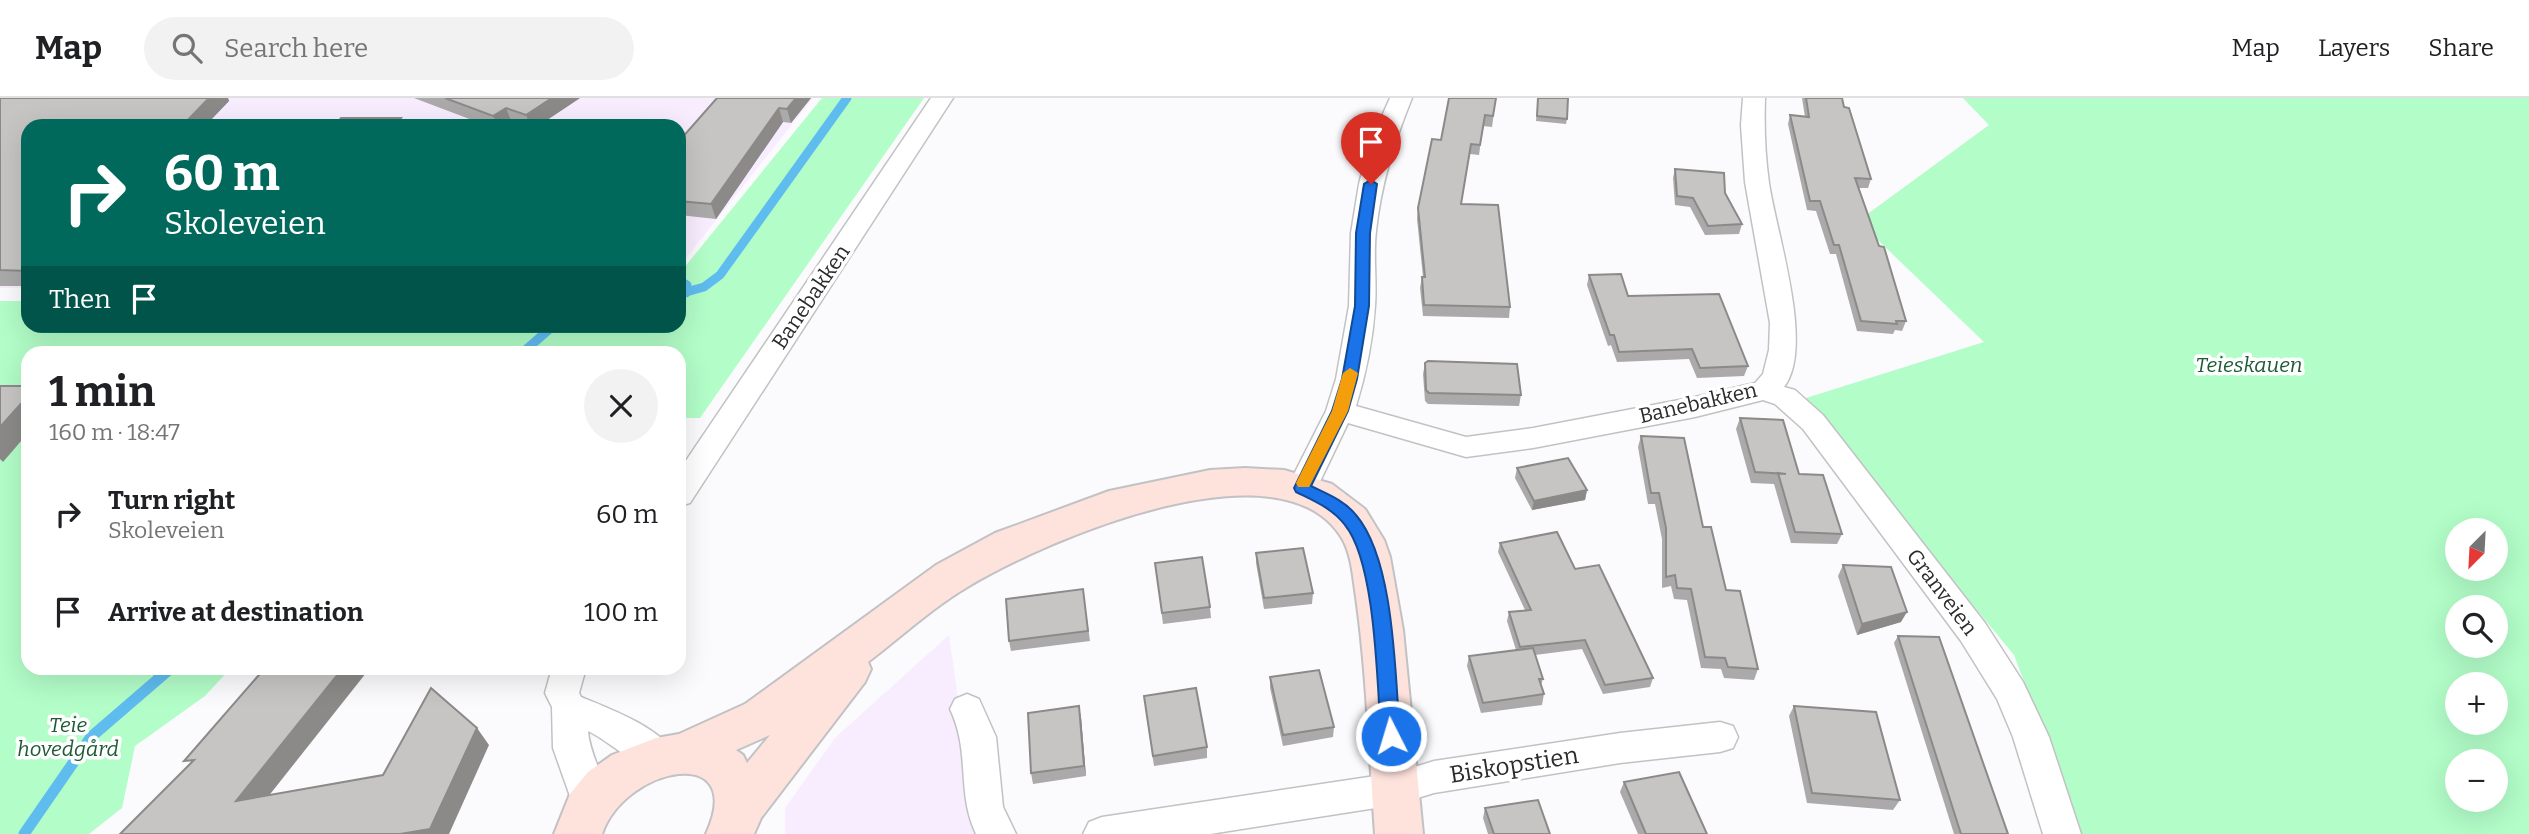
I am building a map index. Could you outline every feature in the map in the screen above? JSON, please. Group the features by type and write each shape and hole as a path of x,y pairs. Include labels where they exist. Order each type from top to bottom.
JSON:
{"main road":[{"path":"580,826 621,771 761,718 912,604 982,558 1021,539 1097,510 1163,492 1210,484 1245,482 1284,484 1318,494 1344,513 1364,540 1370,557 1382,630 1397,812"},
{"path":"735,821 873,636"},
{"path":"671,754 706,756 727,769 735,778 735,821"}],"street":[{"name":"Banebakken","path":"686,484 942,98"},
{"path":"1302,488 1340,411 1349,379 1362,306 1363,233 1371,184 1378,155 1401,98"},
{"name":"Banebakken","path":"1340,411 1466,447 1594,427 1763,390 1776,378 1783,350 1783,323 1754,158 1754,98"},
{"name":"Granveien","path":"1763,390 1786,397 1813,422 1973,632 2021,710 2062,834"},
{"path":"567,675 562,693 569,707 571,748 584,778 580,826"},
{"path":"569,707 671,754"},
{"path":"967,709 977,726 982,756 985,812 997,834"},
{"name":"Biskopstien","path":"1102,834 1397,812 1434,778 1620,748 1720,737"}],"shaded area":[{"path":"0,98 813,98 686,258 686,119 21,119 21,288 0,288"},
{"path":"949,635 977,834 785,834 785,808 835,738"}],"green space":[{"name":"Teie hovedgård","path":"822,98 924,98 700,418 686,418 686,346 21,346 21,675 224,675 205,696 135,746 122,808 89,834 0,834 0,301 21,301 21,333 686,333 686,265"},
{"name":"Teieskauen","path":"1963,98 2529,98 2529,834 2082,834 2014,655 1803,399 1984,342 1858,221 1989,125"}],"building":[{"path":"0,98 209,98 189,119 21,119 21,271 0,270"},
{"path":"445,98 552,98 526,115 506,108 493,116"},
{"path":"717,98 796,98 787,109 779,108 711,204 686,202 686,133"},
{"path":"1449,98 1496,98 1493,116 1485,115 1480,145 1471,144 1461,204 1498,205 1510,307 1424,305 1422,277 1425,277 1418,208 1432,139 1441,140"},
{"path":"1538,98 1568,98 1567,119 1537,116"},
{"path":"1806,98 1842,98 1844,107 1849,108 1871,179 1855,178 1879,246 1884,247 1906,321 1896,321 1897,324 1861,321 1839,245 1834,245 1820,201 1810,201 1790,115 1809,117"},
{"path":"341,118 401,118 400,119"},
{"path":"1675,169 1724,173 1725,193 1742,224 1708,226 1693,198 1677,196"},
{"path":"1621,274 1628,296 1719,294 1748,366 1700,368 1692,349 1619,352 1614,335 1610,335 1589,275"},
{"path":"1425,363 1517,364 1521,395 1429,393 1426,390"},
{"path":"0,386 21,386 21,404 0,427"},
{"path":"1740,418 1783,420 1799,474 1823,475 1842,534 1795,532 1778,473 1755,472"},
{"path":"1641,436 1684,438 1703,527 1711,527 1726,590 1740,591 1758,669 1728,667 1725,658 1705,657 1691,589 1677,588 1675,575 1666,577 1666,528 1659,493 1651,493"},
{"path":"1568,458 1587,490 1534,501 1517,468"},
{"path":"1557,532 1575,569 1599,565 1653,678 1605,685 1585,640 1520,647 1509,612 1531,610 1500,543"},
{"path":"1303,548 1313,593 1264,598 1256,553"},
{"path":"1202,557 1210,607 1162,613 1155,563"},
{"path":"1843,565 1891,567 1907,612 1862,624"},
{"path":"1083,589 1088,631 1009,641 1006,599"},
{"path":"1898,636 1939,637 2008,834 1961,834"},
{"path":"1533,648 1543,679 1539,679 1544,694 1483,703 1469,656"},
{"path":"1319,670 1334,727 1283,735 1270,677"},
{"path":"259,675 337,675 236,801 383,775 431,688 477,728 430,829 400,834 120,834 194,760 184,761"},
{"path":"1196,688 1207,747 1153,756 1144,696"},
{"path":"1079,706 1084,766 1031,773 1028,713"},
{"path":"1794,706 1876,712 1900,800 1812,793"},
{"path":"1679,772 1707,834 1646,834 1624,782"},
{"path":"1538,800 1550,834 1494,834 1485,808"}],"waterway":[{"path":"686,292 704,287 720,275 847,98"},
{"path":"686,284 686,292"},
{"path":"530,346 545,333"},
{"path":"24,834 91,737 163,675"}],"slow traffic":[{"path":"1304,483 1340,411 1350,373"}],"route":[{"path":"1371,184 1363,233 1362,306 1349,379 1340,411 1302,488 1318,494 1336,506 1351,520 1364,540 1370,557 1382,630 1391,736"}]}
